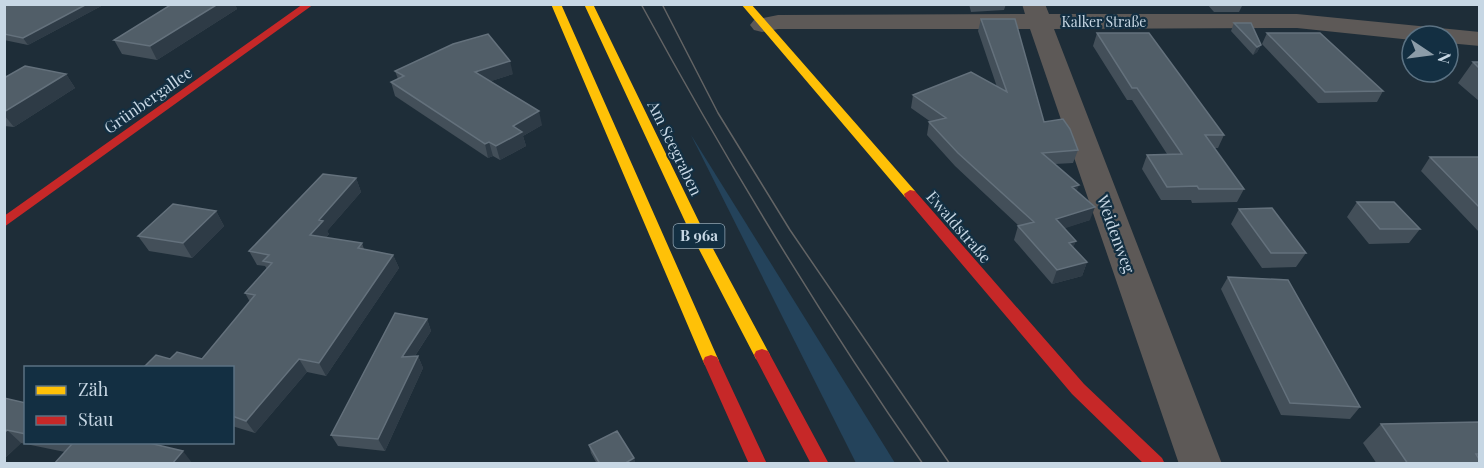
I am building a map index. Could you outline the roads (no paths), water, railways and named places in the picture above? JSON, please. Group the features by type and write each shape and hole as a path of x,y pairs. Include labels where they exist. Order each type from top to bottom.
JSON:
{"main road":[{"name":"Grünbergallee","path":"4,222 310,4"},
{"name":"B 96a","path":"556,4 683,301 758,464"},
{"name":"Am Seegraben","path":"588,4 696,230 820,464"},
{"name":"Ewaldstraße","path":"746,4 1078,389 1156,464"}],"street":[{"name":"Kalker Straße","path":"762,25 778,22 1037,14 1293,13 1400,29"},
{"name":"Weidenweg","path":"1037,14 1201,464"},
{"name":"Kalker Straße","path":"1460,37 1479,39"}],"tram line":[{"path":"641,4 776,238 848,352 923,464"},
{"path":"662,4 718,113 790,230 950,464"}]}
